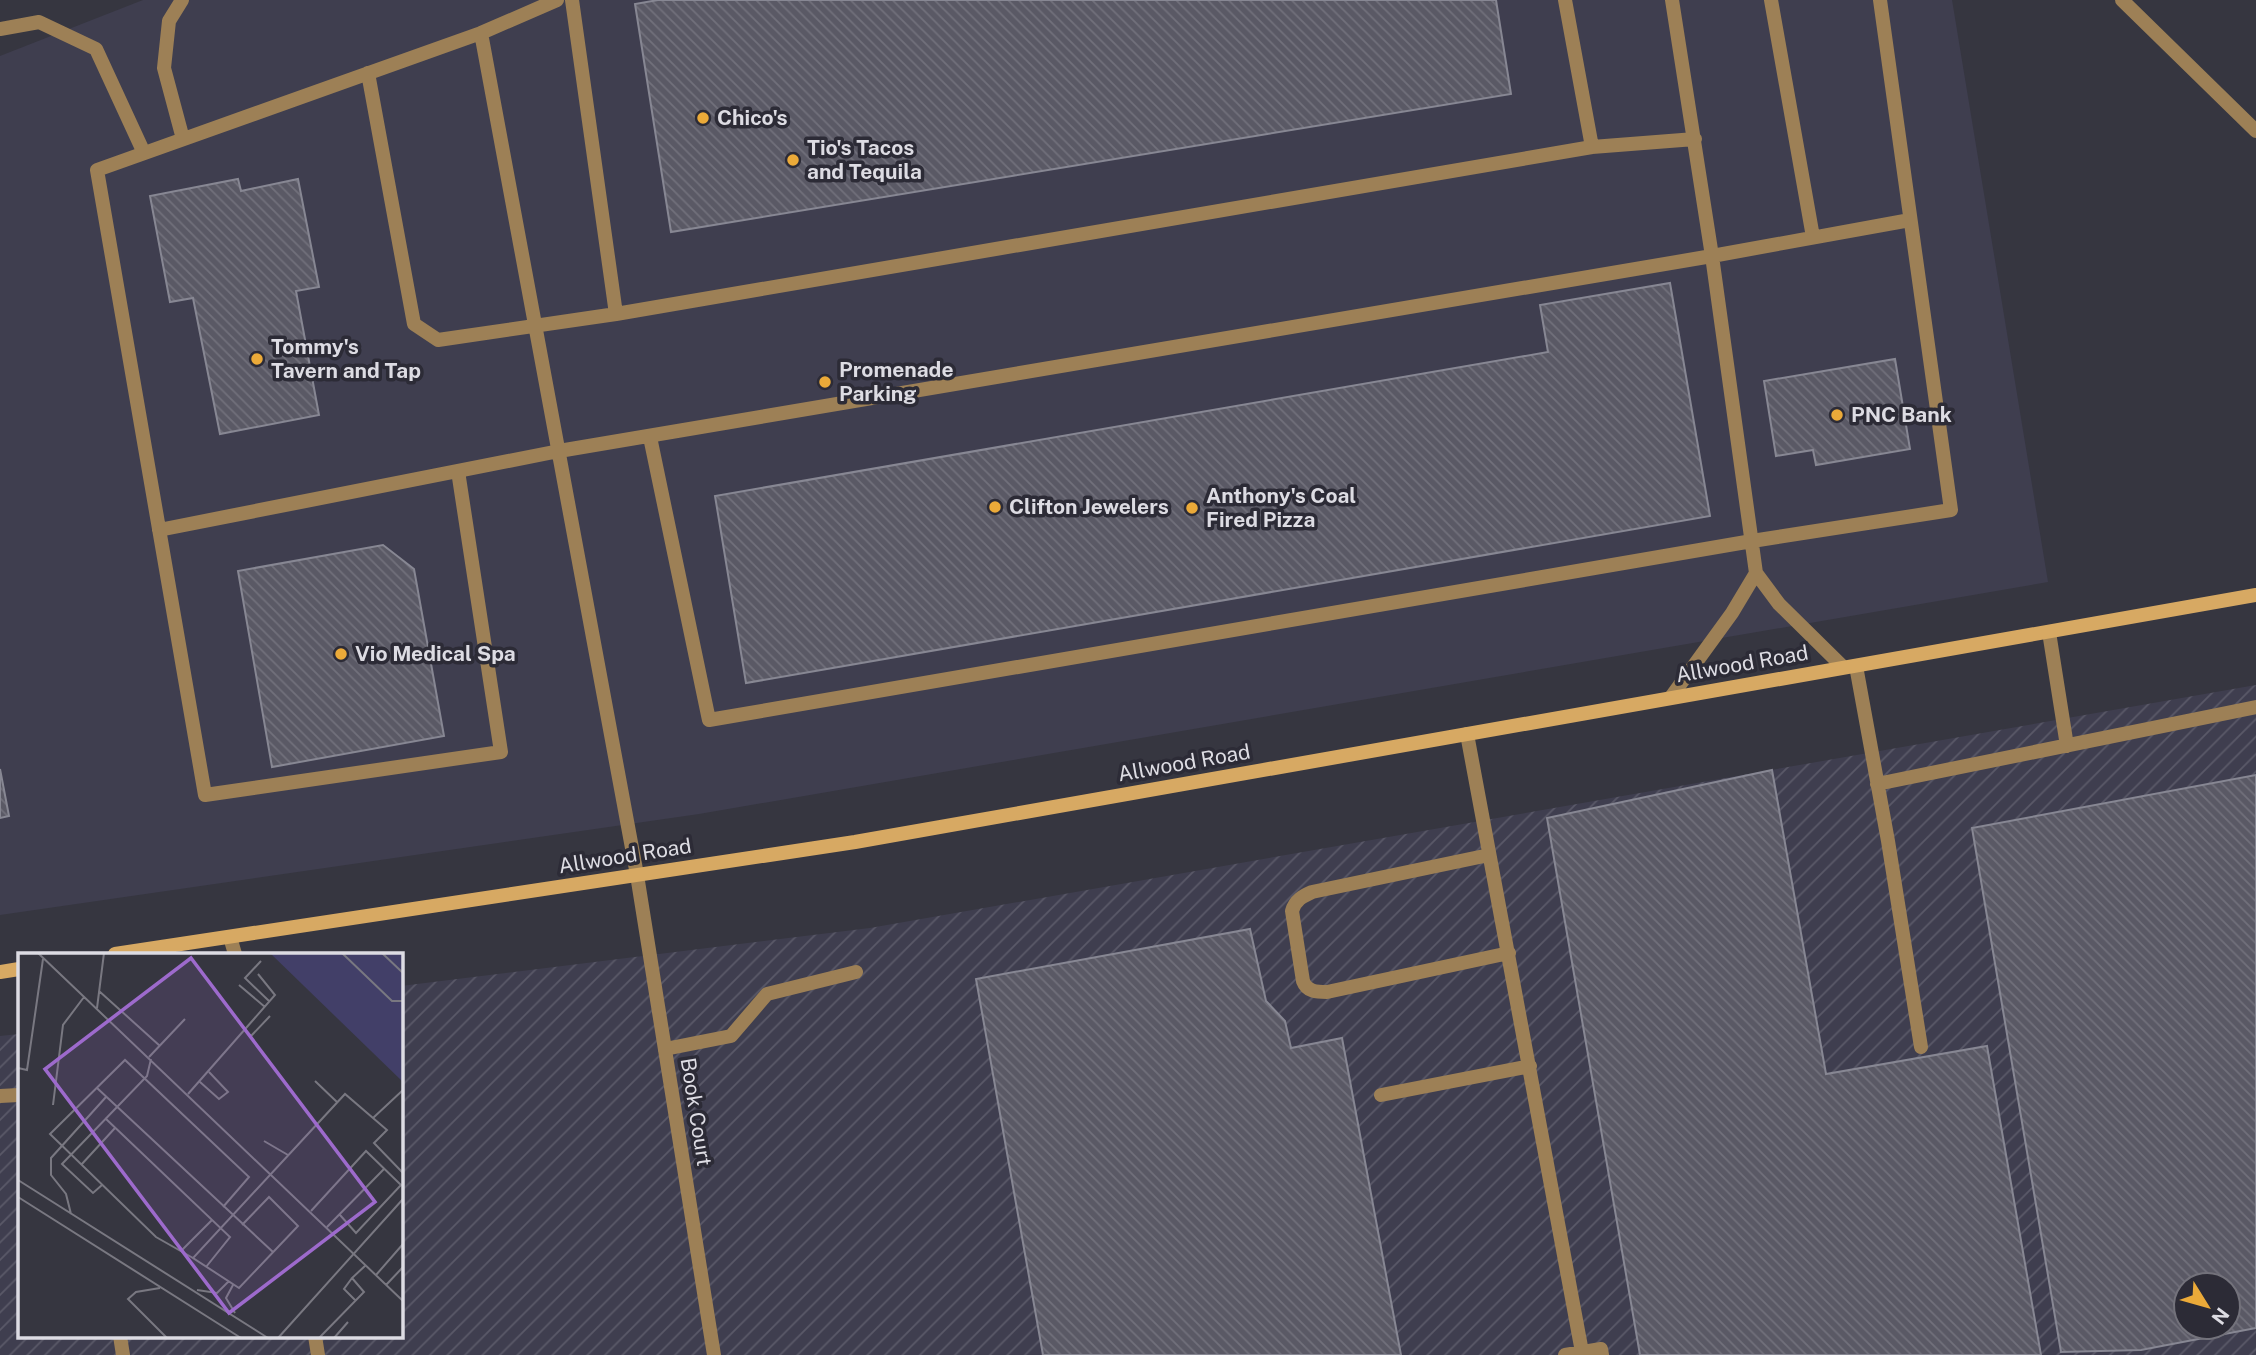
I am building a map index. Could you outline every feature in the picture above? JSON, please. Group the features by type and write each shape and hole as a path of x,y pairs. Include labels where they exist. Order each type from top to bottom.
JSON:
{"main road":[{"name":"Allwood Road","path":"123,953 855,842 2256,595"},
{"path":"0,972 18,969"}],"street":[{"path":"182,0 169,22 164,68 183,139"},
{"path":"458,471 501,752 205,795 97,170 481,33 557,0"},
{"path":"572,0 616,314"},
{"path":"1564,0 1592,148"},
{"path":"1672,0 1695,139 1756,573 1779,604 1850,666 1877,784 1921,1047"},
{"path":"1771,0 1813,237"},
{"path":"650,437 709,720 1752,541 1951,510 1880,0"},
{"path":"2122,0 2256,131"},
{"path":"0,29 39,22 96,49 144,153"},
{"name":"Book Court","path":"481,33 637,875 713,1355"},
{"path":"368,73 414,324 438,340 616,314 1592,148 1695,139"},
{"path":"159,530 559,452 1910,220"},
{"path":"1671,697 1732,613 1756,573"},
{"path":"2049,632 2067,746"},
{"path":"1877,784 2256,707"},
{"path":"1467,734 1582,1352"},
{"path":"1489,855 1312,891 1304,895 1292,911 1303,981 1315,992 1327,992 1509,953"},
{"path":"230,937 235,953"},
{"path":"665,1049 731,1036 767,994 856,972"},
{"path":"1381,1095 1530,1066"},
{"path":"0,1097 18,1095"},
{"path":"1565,1355 1601,1349 1602,1355"}],"shaded area":[{"path":"143,0 1952,0 2048,582 699,814 0,915 0,56"},
{"path":"2256,685 2256,1355 0,1355 0,1036 18,1034 18,1338 402,1338 402,986 870,928"}],"building":[{"path":"658,0 1496,0 1511,94 671,232 635,4"},
{"name":"Tommy's Tavern and Tap","path":"238,179 241,191 298,179 319,287 296,291 319,415 220,434 193,298 170,302 150,196"},
{"path":"1670,283 1710,516 746,683 715,496 1548,352 1540,305"},
{"name":"PNC Bank","path":"1895,359 1910,449 1816,465 1813,450 1776,456 1764,381"},
{"name":"Vio Medical Spa","path":"383,545 414,569 444,736 272,767 238,571"},
{"path":"0,769 9,816 0,818"},
{"path":"1772,770 1826,1074 1987,1046 2041,1355 1640,1355 1547,818"},
{"path":"2256,775 2256,1328 2242,1331 2242,1271 2172,1271 2172,1341 2188,1341 2141,1350 2061,1352 1972,828"},
{"path":"1250,929 1266,1001 1285,1021 1291,1048 1342,1038 1401,1355 1043,1355 976,979"}],"place":[{"name":"Chico's","path":"703,118"},
{"name":"Tio's Tacos and Tequila","path":"793,160"},
{"name":"Tommy's Tavern and Tap","path":"257,359"},
{"name":"Promenade Parking","path":"825,382"},
{"name":"PNC Bank","path":"1837,415"},
{"name":"Clifton Jewelers","path":"995,507"},
{"name":"Anthony's Coal Fired Pizza","path":"1192,508"},
{"name":"Vio Medical Spa","path":"341,654"}]}
